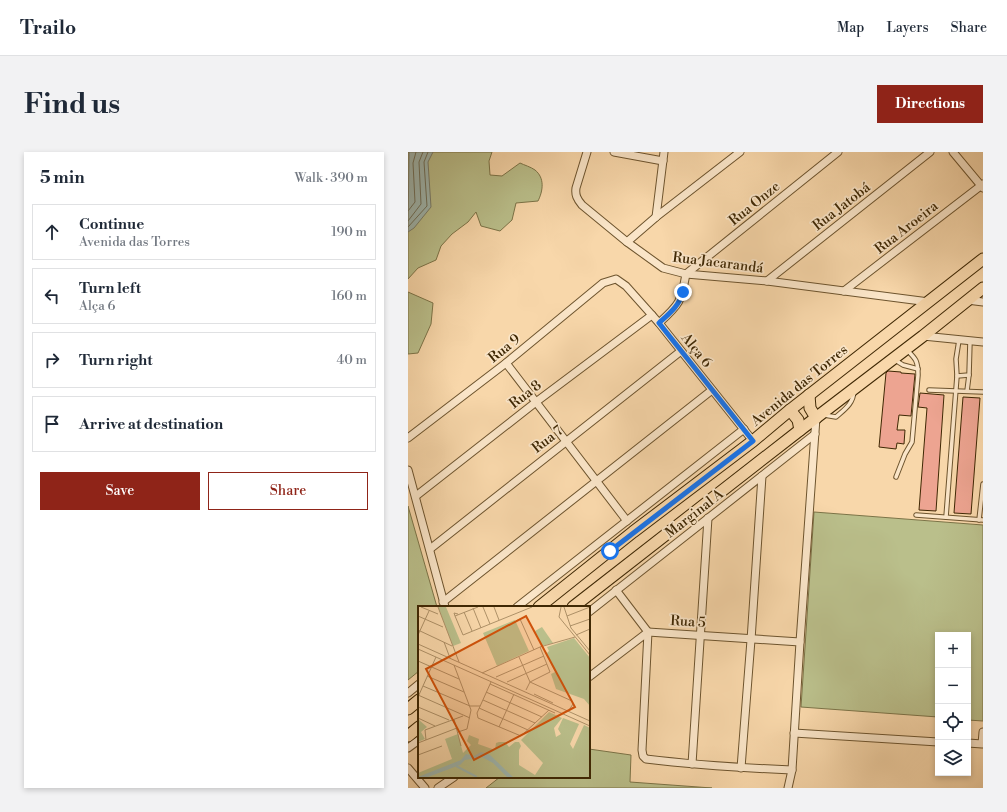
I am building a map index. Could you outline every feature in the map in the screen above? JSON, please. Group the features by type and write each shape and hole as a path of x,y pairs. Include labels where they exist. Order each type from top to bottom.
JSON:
{"main road":[{"name":"Avenida das Torres","path":"540,606 633,532 753,441 809,394 983,259"},
{"path":"574,606 982,289"},
{"path":"809,394 810,408 818,416"},
{"path":"790,410 798,420 800,430"},
{"path":"408,709 418,701"},
{"path":"408,736 418,728"}],"street":[{"name":"Rua Jacarandá","path":"587,152 575,193 578,200 627,242 663,268 686,274 767,281 929,302"},
{"path":"614,152 663,161"},
{"path":"656,217 664,152"},
{"path":"627,242 656,217 740,152"},
{"name":"Rua Onze","path":"686,274 838,152"},
{"name":"Rua Jatobá","path":"767,281 930,152"},
{"path":"953,152 982,186"},
{"name":"Rua Aroeira","path":"844,291 982,186"},
{"path":"659,323 675,309 681,300 686,274"},
{"name":"Alça 6","path":"616,279 626,286 659,323 753,441"},
{"name":"Rua 9","path":"408,438 506,363 603,283 616,279"},
{"path":"967,300 983,302"},
{"name":"Rua 8","path":"416,496 536,402 652,315"},
{"path":"923,336 983,342"},
{"name":"Rua 7","path":"430,549 681,350"},
{"path":"506,363 628,520"},
{"path":"408,470 444,604 712,390"},
{"path":"788,788 792,770 800,642 818,416"},
{"path":"518,606 744,429"},
{"name":"Marginal A","path":"590,611 816,434"},
{"path":"741,768 762,476"},
{"path":"692,764 708,518"},
{"path":"616,590 648,632 642,756 646,759 692,764 792,770"},
{"path":"590,676 648,632"},
{"name":"Rua 5","path":"648,632 751,640 800,642"},
{"path":"408,693 418,685"},
{"path":"971,743 982,744 983,732"},
{"path":"794,733 935,742"},
{"path":"408,748 418,741"},
{"path":"408,768 425,788"},
{"path":"439,787 452,778"}],"lane":[{"path":"946,517 957,376 956,359 959,340"},
{"path":"967,391 970,341"},
{"path":"896,477 905,454 912,442 918,369 916,359 906,349"},
{"path":"893,359 904,365 918,369"},
{"path":"957,376 969,375"},
{"path":"929,390 983,392"},
{"path":"916,516 981,520 983,484"}],"green space":[{"path":"408,152 492,152 489,161 490,175 502,176 520,163 538,173 542,181 541,193 538,201 516,203 512,220 500,231 481,226 476,212 468,222 452,234 441,246 436,260 418,268 408,279"},
{"path":"408,292 433,303 431,324 418,353 408,354"},
{"path":"408,506 437,606 418,606 418,672 408,680"},
{"path":"814,512 983,525 983,721 971,720 971,632 935,632 935,717 801,707"},
{"path":"590,749 631,755 630,782 712,788 486,788 499,778 590,778"}],"water":[{"path":"409,152 433,152 428,162 431,207 414,228 408,232"}],"building":[{"path":"888,371 915,374 911,416 899,415 897,430 905,430 904,444 897,443 896,449 879,447 886,373"},
{"path":"920,393 944,395 936,511 919,510 927,408 918,407"},
{"path":"963,397 980,398 971,514 954,513"}],"route":[{"path":"610,551 753,441 659,323 675,309 681,300 683,292"}]}
